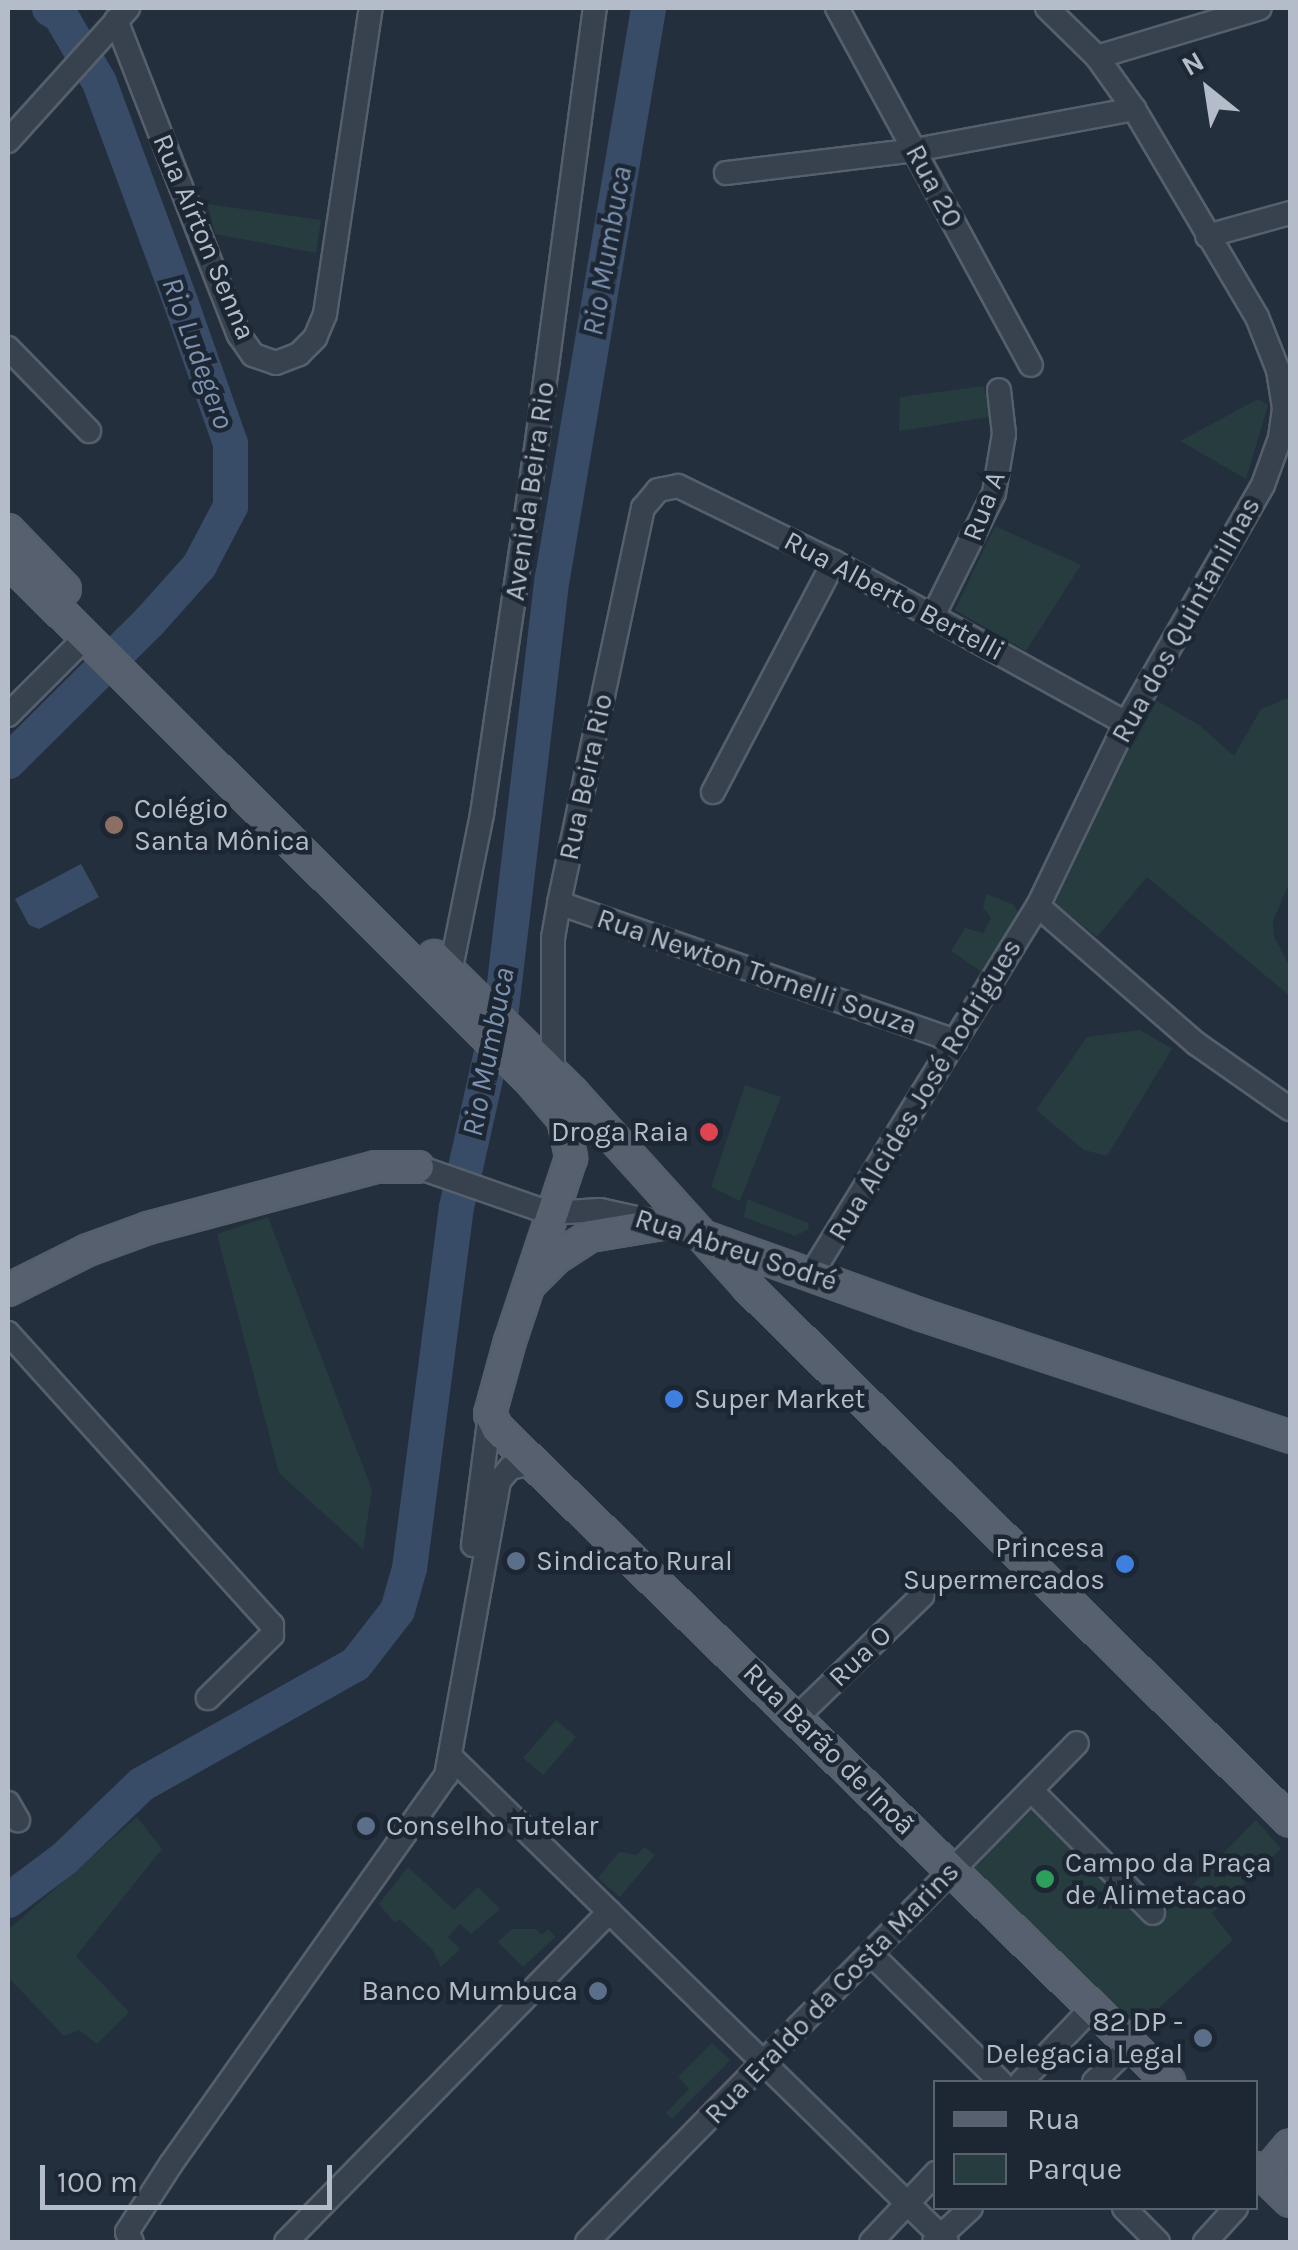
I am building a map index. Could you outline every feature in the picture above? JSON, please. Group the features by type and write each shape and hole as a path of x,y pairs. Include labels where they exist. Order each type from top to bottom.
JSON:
{"main road":[{"path":"8,530 96,639"},
{"path":"8,560 141,679 459,991 704,1237 747,1286 1290,1821"},
{"path":"490,1414 570,1158 570,1136 538,1069"},
{"name":"Rua Abreu Sodré","path":"8,1290 72,1258 148,1228 360,1171 418,1167"},
{"path":"526,1290 556,1258 590,1236 662,1224"},
{"name":"Rua Abreu Sodré","path":"704,1237 922,1315 1290,1437"},
{"name":"Rua Barão de Inoã","path":"490,1414 496,1428 531,1463 1167,2080"},
{"path":"1290,2144 1258,2177 1290,2202"}],"street":[{"name":"Rua Aírton Senna","path":"121,12 239,336 254,355 276,363 299,354 315,338 325,314 371,8"},
{"name":"Avenida Beira Rio","path":"459,991 594,8"},
{"name":"Rua 20","path":"837,8 1031,365"},
{"name":"Rua dos Quintanilhas","path":"1038,906 1126,723 1263,484 1280,438 1284,409 1278,370 1257,317 1134,110 1097,56 1047,8"},
{"path":"1097,56 1260,8"},
{"path":"8,141 98,44 121,12"},
{"path":"726,174 915,150 1134,110"},
{"path":"1207,236 1290,213"},
{"path":"8,348 89,431"},
{"name":"Rua A","path":"934,614 994,493 1004,434 999,390"},
{"name":"Rua Alberto Bertelli","path":"658,490 678,486 834,562 1126,723"},
{"name":"Rua Beira Rio","path":"538,1069 559,903 643,508 658,490"},
{"path":"713,792 834,562"},
{"path":"8,715 96,639"},
{"name":"Rua Newton Tornelli Souza","path":"559,903 956,1041"},
{"path":"1038,906 1197,1044 1290,1109"},
{"name":"Rua Alcides José Rodrigues","path":"812,1273 1038,906"},
{"name":"Rua Abreu Sodré","path":"418,1167 550,1213 609,1210 704,1237"},
{"path":"8,1333 272,1624 272,1636 208,1698"},
{"path":"474,1624 473,1546 490,1414"},
{"path":"130,2237 433,1800 452,1758 498,1481 510,1468 531,1463"},
{"name":"Rua O","path":"798,1718 923,1594"},
{"name":"Rua Eraldo da Costa Marins","path":"587,2242 1077,1743"},
{"path":"452,1758 940,2241 969,2210"},
{"path":"1031,1790 1153,1913"},
{"path":"286,2242 609,1912"},
{"path":"871,1954 1000,2080"},
{"path":"1023,2080 1094,2007"},
{"path":"1096,2080 1131,2045"},
{"path":"871,2242 933,2176"},
{"path":"1126,2210 1158,2242"},
{"path":"1205,2242 1234,2210"}],"green space":[{"path":"207,204 321,220 316,253 215,234"},
{"path":"984,386 990,417 899,431 900,397"},
{"path":"1258,399 1268,405 1246,479 1180,441"},
{"path":"995,526 1081,565 1026,651 955,610"},
{"path":"1290,697 1290,881 1273,921 1274,937 1290,967 1290,996 1147,877 1097,937 1055,903 1152,698 1199,725 1234,756 1261,709"},
{"path":"987,894 1014,905 1019,914 982,972 951,951 965,928 983,933 991,918 983,907"},
{"path":"1140,1030 1172,1049 1107,1156 1084,1150 1036,1110 1087,1037"},
{"path":"745,1085 781,1097 740,1201 711,1187"},
{"path":"747,1199 808,1223 809,1229 795,1236 744,1217"},
{"path":"268,1217 372,1490 363,1549 279,1473 217,1234"},
{"path":"556,1720 576,1737 543,1775 523,1758"},
{"path":"1026,1795 1152,1926 1256,1820 1281,1849 1212,1913 1233,1940 1136,2029 961,1865"},
{"path":"137,1817 162,1849 76,1956 129,2012 97,2044 79,2030 64,2036 8,1977 8,1930"},
{"path":"644,1847 655,1855 620,1897 598,1878 619,1852 637,1855"},
{"path":"408,1867 454,1910 478,1887 500,1909 471,1934 460,1924 448,1937 460,1949 441,1967 432,1949 400,1920 394,1922 379,1904"},
{"path":"512,1929 536,1929 542,1935 548,1929 555,1937 523,1967 498,1942"},
{"path":"712,2043 730,2060 672,2119 666,2113 689,2089 678,2077"}],"water":[{"path":"81,864 99,897 39,929 29,925 15,899"}],"waterway":[{"name":"Rio Ludegero","path":"8,761 149,621 199,565 230,506 230,443 180,301 99,82 60,15 49,8"},
{"name":"Rio Mumbuca","path":"8,1900 64,1858 141,1784 355,1664 397,1610 409,1568 456,1207 501,1008 552,577 648,8"}],"place":[{"name":"Colégio Santa Mônica","path":"114,825"},
{"name":"Droga Raia","path":"709,1132"},
{"name":"Super Market","path":"674,1399"},
{"name":"Sindicato Rural","path":"516,1561"},
{"name":"Princesa Supermercados","path":"1125,1564"},
{"name":"Conselho Tutelar","path":"366,1826"},
{"name":"Campo da Praça de Alimetacao","path":"1045,1879"},
{"name":"Banco Mumbuca","path":"598,1991"},
{"name":"82 DP - Delegacia Legal","path":"1203,2038"}]}
